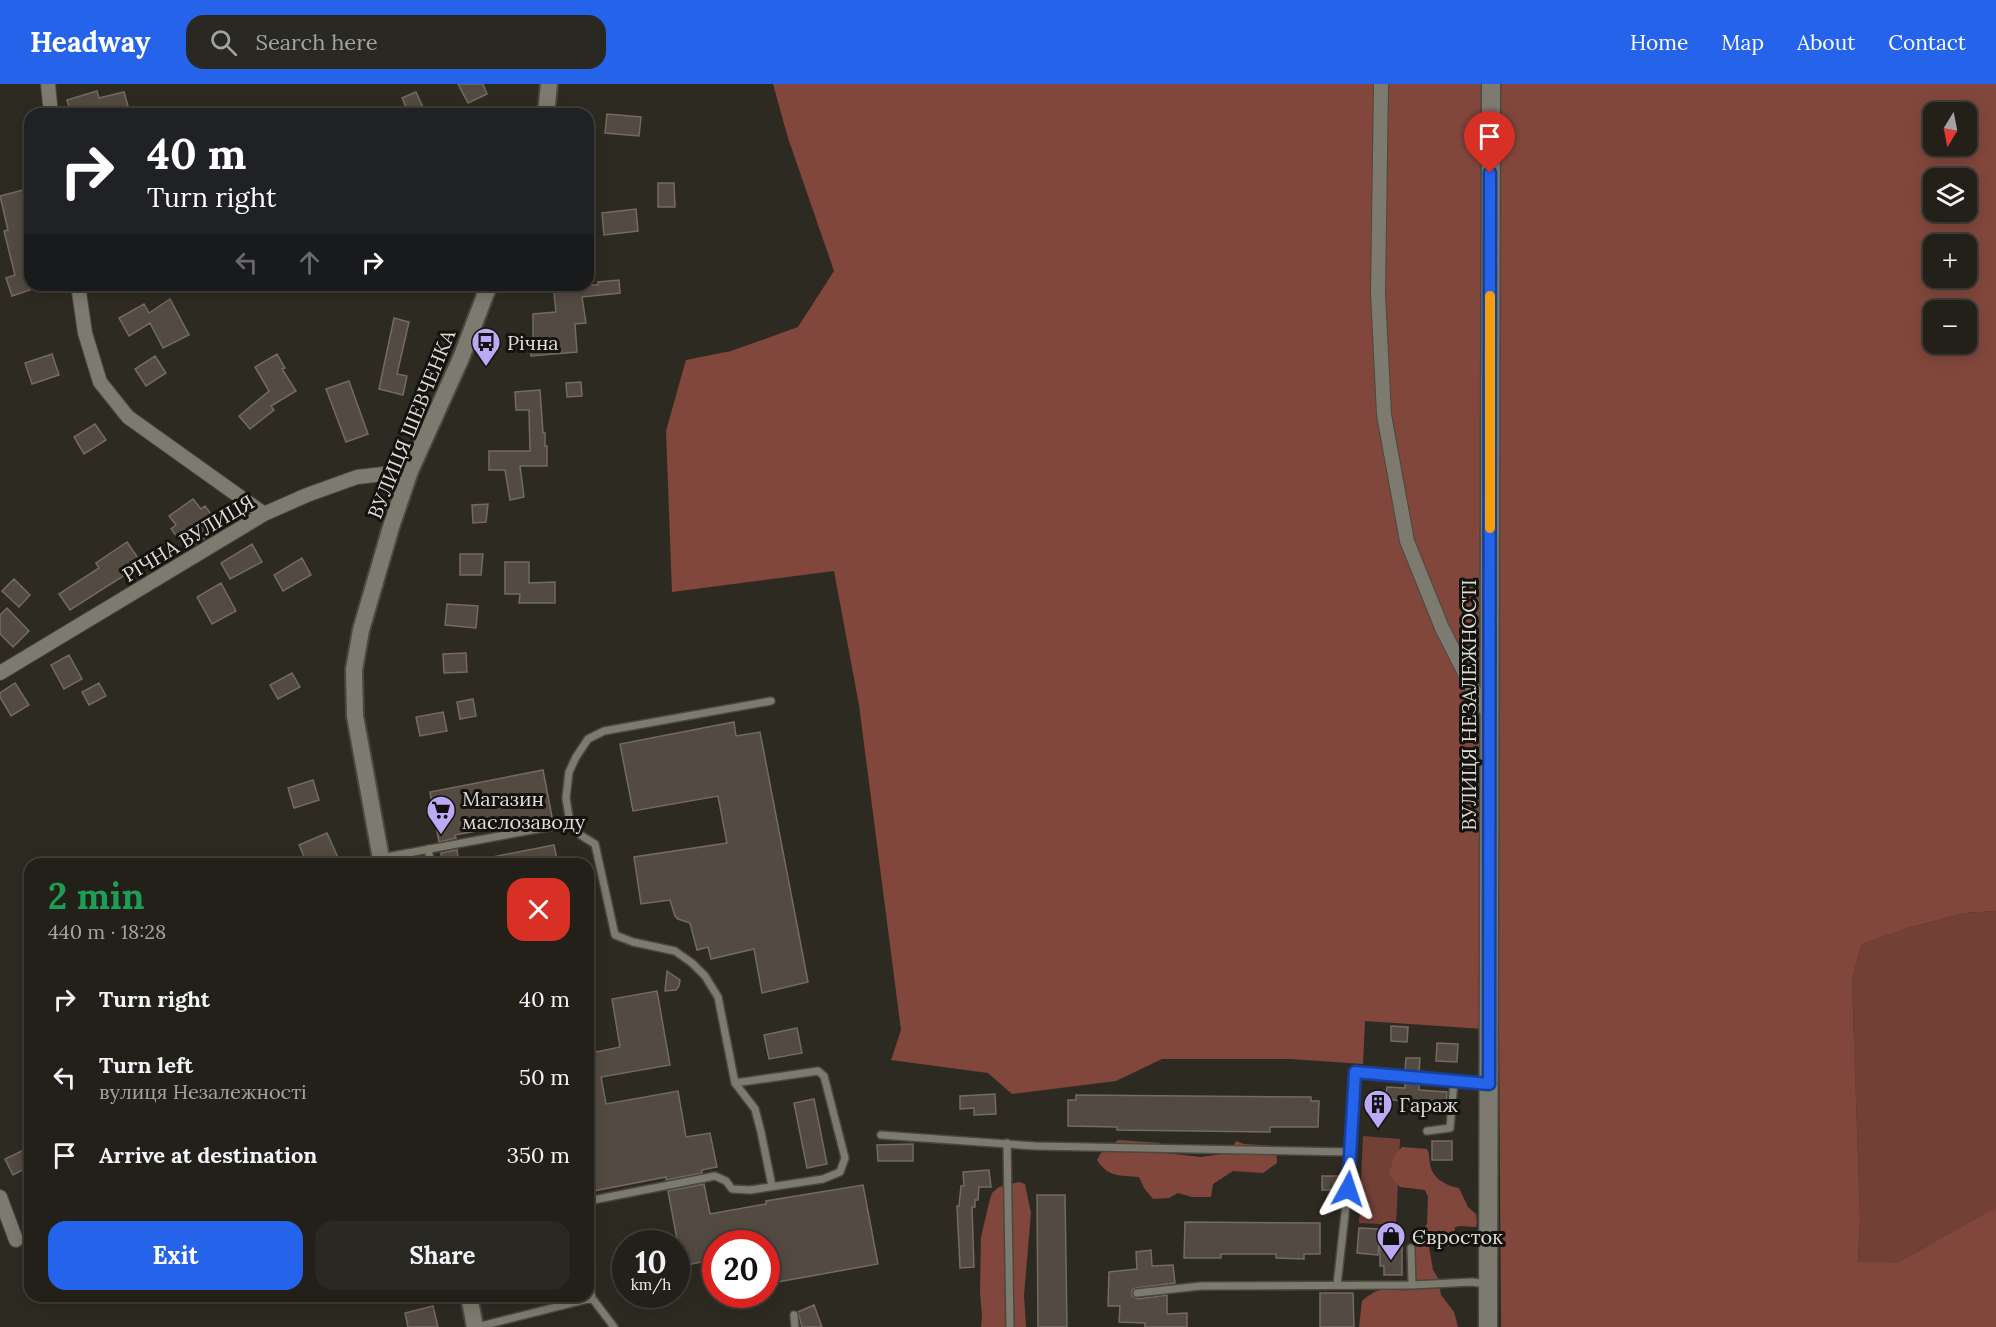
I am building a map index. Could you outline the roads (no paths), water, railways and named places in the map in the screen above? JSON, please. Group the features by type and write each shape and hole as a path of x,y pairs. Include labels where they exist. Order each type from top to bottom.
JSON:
{"main road":[{"name":"ВУЛИЦЯ НЕЗАЛЕЖНОСТІ","path":"1488,1327 1491,84"}],"street":[{"path":"48,84 50,108"},
{"path":"547,108 549,84"},
{"path":"1381,84 1378,293 1384,416 1407,541 1442,628 1480,703 1491,714"},
{"path":"79,291 85,333 100,382 128,417 264,514"},
{"name":"ВУЛИЦЯ ШЕВЧЕНКА","path":"380,858 355,716 354,670 361,630 410,471 461,358 487,291"},
{"name":"РІЧНА ВУЛИЦЯ","path":"0,673 264,514 357,477 410,471"},
{"path":"0,1197 16,1240"},
{"path":"470,1302 476,1327"}],"lane":[{"path":"771,701 604,731 588,739 569,772 566,798 570,823 582,836 595,844 615,934 633,942 675,951 705,976 718,997 735,1083 755,1109 772,1186"},
{"path":"393,858 428,849 570,823"},
{"path":"428,849 430,858"},
{"path":"594,1201 715,1176 726,1181 732,1190 750,1190 823,1179 840,1172 845,1158 824,1076 818,1071 735,1083"},
{"path":"1337,1285 1352,1152 1355,1072 1489,1084"},
{"path":"1426,1131 1450,1128 1454,1081"},
{"path":"882,1135 1035,1146 1352,1152"},
{"path":"1007,1143 1010,1327"},
{"path":"1412,1248 1412,1285"},
{"path":"1137,1293 1201,1286 1412,1285 1472,1282 1488,1285"},
{"path":"594,1301 614,1327"},
{"path":"476,1327 576,1302"},
{"path":"794,1315 795,1327"}],"place":[{"name":"Річна","path":"486,368"},
{"name":"Магазин маслозаводу","path":"441,836"},
{"name":"Гараж","path":"1378,1130"},
{"name":"Євросток","path":"1391,1262"}]}
